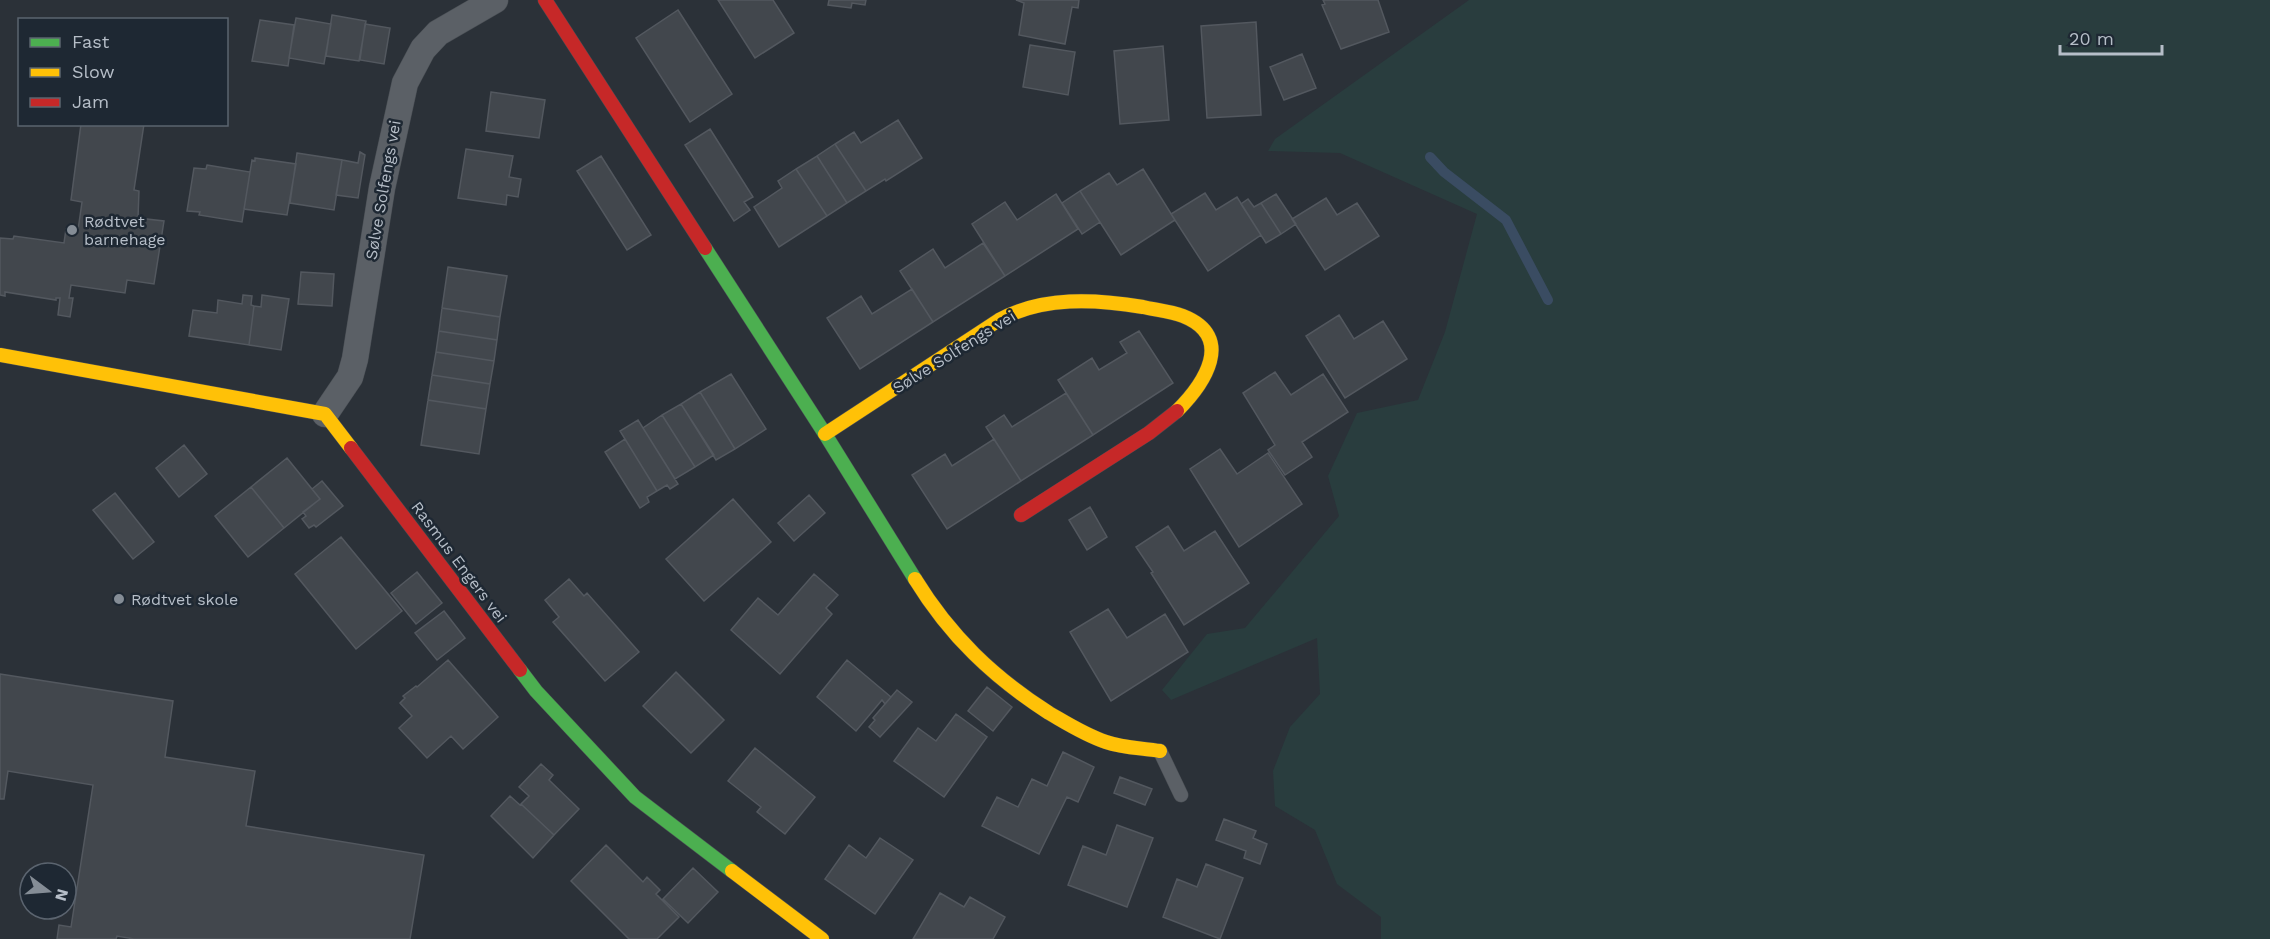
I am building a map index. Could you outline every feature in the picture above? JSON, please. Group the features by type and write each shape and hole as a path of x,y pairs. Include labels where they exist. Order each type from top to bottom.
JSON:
{"street":[{"name":"Sølve Solfengs vei","path":"325,414 350,377 356,359 382,188 405,83 423,49 438,33 495,0"},
{"path":"545,0 825,434 934,610 978,660 1024,697 1078,731 1108,743 1160,751"},
{"name":"Sølve Solfengs vei","path":"825,434 996,323 1027,308 1054,303 1150,308 1178,314 1203,329 1211,341 1211,357 1205,374 1191,398 1170,418 1140,439 1022,515"},
{"path":"0,354 325,414"},
{"name":"Rasmus Engers vei","path":"325,414 536,691 634,797 822,939"}],"lane":[{"path":"1160,751 1181,795"}],"green space":[{"path":"1469,0 2270,0 2270,939 1381,939 1381,917 1337,884 1315,830 1275,806 1273,771 1290,727 1320,694 1317,638 1171,700 1162,690 1207,634 1245,628 1339,516 1328,476 1357,413 1418,400 1445,332 1477,214 1340,153 1268,151 1275,139"}],"building":[{"path":"718,0 773,0 794,33 755,58"},
{"path":"829,0 866,0 865,5 852,3 851,8 828,5"},
{"path":"1016,0 1079,0 1078,8 1072,7 1065,44 1019,35 1024,3"},
{"path":"1323,0 1378,0 1389,32 1341,49 1322,5 1325,4"},
{"path":"678,10 732,94 690,122 636,38"},
{"path":"332,15 366,21 359,61 326,56"},
{"path":"296,18 331,24 324,64 289,58"},
{"path":"260,20 294,25 288,66 252,61"},
{"path":"1256,22 1261,115 1207,118 1201,26"},
{"path":"365,24 390,28 384,64 360,60"},
{"path":"1030,45 1075,52 1068,95 1023,87"},
{"path":"1163,46 1169,120 1120,124 1114,51"},
{"path":"1302,54 1316,88 1284,100 1270,67"},
{"path":"491,92 545,100 539,138 486,131"},
{"path":"898,120 922,158 866,191 835,144 854,132 861,143"},
{"path":"81,126 144,126 134,190 139,191 138,218 164,221 154,284 127,280 125,293 71,285 69,298 73,298 70,317 58,315 60,298 56,300 5,292 5,296 0,295 0,238 13,239 14,236 64,243 66,229 78,230 82,202 71,200"},
{"path":"710,129 753,197 744,202 750,210 734,221 685,145"},
{"path":"835,144 866,191 847,203 817,156"},
{"path":"466,149 513,156 509,177 521,179 518,197 507,195 506,205 458,198"},
{"path":"360,152 365,155 358,198 336,195 342,160 358,163"},
{"path":"297,153 342,160 334,210 290,203"},
{"path":"601,156 651,235 627,250 577,171"},
{"path":"817,156 847,203 827,216 796,169"},
{"path":"255,158 296,164 287,215 244,209 252,160 255,161"},
{"path":"207,165 250,172 242,222 187,211 194,168 206,169"},
{"path":"796,169 827,216 779,247 754,207 782,188 778,181"},
{"path":"1143,169 1175,220 1121,255 1080,191 1109,173 1117,185"},
{"path":"1080,191 1100,222 1082,234 1062,203"},
{"path":"1205,193 1216,210 1237,197 1261,235 1208,271 1171,214"},
{"path":"1056,194 1078,229 1005,276 972,224 1005,202 1017,220"},
{"path":"1276,194 1296,224 1281,234 1261,203"},
{"path":"1326,198 1337,215 1357,203 1379,236 1325,270 1292,219"},
{"path":"1248,199 1254,207 1261,203 1281,234 1266,243 1241,204"},
{"path":"983,243 1005,276 933,322 900,271 933,249 945,268"},
{"path":"448,267 507,276 500,317 442,308"},
{"path":"301,272 334,274 332,306 298,304"},
{"path":"912,289 933,322 860,369 827,318 861,296 872,314"},
{"path":"243,295 252,296 251,305 254,306 249,345 189,336 193,310 217,313 218,300 242,304"},
{"path":"262,295 289,299 281,350 249,345 254,306 261,307"},
{"path":"442,308 500,317 497,340 439,331"},
{"path":"1339,315 1354,339 1383,321 1407,359 1345,398 1306,336"},
{"path":"439,331 497,340 494,361 436,352"},
{"path":"1139,331 1173,383 1093,435 1058,380 1092,358 1099,370 1127,353 1120,342"},
{"path":"436,352 494,361 490,384 432,375"},
{"path":"1275,372 1291,395 1323,374 1348,412 1302,442 1312,457 1285,475 1268,450 1275,445 1243,393"},
{"path":"731,374 766,429 735,449 700,392"},
{"path":"432,375 490,384 486,409 428,400"},
{"path":"700,392 735,449 716,460 681,404"},
{"path":"1066,393 1093,435 1021,481 986,427 1004,415 1012,427"},
{"path":"428,400 486,409 479,454 421,445"},
{"path":"681,404 714,455 695,467 662,415"},
{"path":"662,415 695,467 675,479 643,428"},
{"path":"638,420 678,484 670,489 667,485 657,491 620,431"},
{"path":"625,439 657,491 647,497 649,502 640,508 605,452"},
{"path":"994,439 1021,481 947,529 912,475 945,454 952,466"},
{"path":"184,445 207,474 179,497 156,468"},
{"path":"1220,449 1237,474 1268,453 1302,504 1239,547 1190,469"},
{"path":"287,458 320,499 284,528 251,487"},
{"path":"322,481 343,506 316,527 314,525 309,528 302,519 306,516 303,512 320,499 312,489"},
{"path":"251,487 284,528 248,557 215,516"},
{"path":"115,493 154,542 133,559 93,510"},
{"path":"809,495 825,513 794,541 778,523"},
{"path":"733,499 771,542 704,601 666,559"},
{"path":"1090,507 1107,537 1087,550 1069,520"},
{"path":"1168,526 1184,551 1215,531 1249,583 1184,625 1136,547"},
{"path":"341,537 402,611 356,649 295,574"},
{"path":"417,572 442,603 416,624 391,593"},
{"path":"814,574 838,595 826,608 832,614 780,674 731,630 758,598 778,615"},
{"path":"569,579 584,596 587,593 639,652 605,681 553,622 559,617 545,600"},
{"path":"1108,609 1127,638 1165,614 1188,652 1111,701 1070,632"},
{"path":"444,611 465,638 437,660 415,633"},
{"path":"448,660 498,717 463,749 451,736 427,758 399,728 412,716 400,703 405,698 403,696"},
{"path":"847,660 891,697 885,704 882,700 856,731 817,697"},
{"path":"676,672 724,720 691,753 643,706"},
{"path":"0,674 173,701 165,757 255,771 246,826 424,855 410,939 134,939 117,936 116,939 57,939 59,925 71,927 72,921 78,921 78,882 93,785 8,771 4,799 0,799"},
{"path":"987,687 1012,707 993,731 968,711"},
{"path":"897,690 912,702 880,737 869,727 875,720 873,718"},
{"path":"956,714 987,737 944,797 894,761 918,728 936,741"},
{"path":"755,748 815,797 785,834 757,812 761,807 728,781"},
{"path":"1063,752 1094,767 1078,802 1067,797 1039,854 982,826 997,797 1018,807 1032,779 1047,786"},
{"path":"541,764 553,775 549,780 579,809 554,835 521,804 529,796 519,787"},
{"path":"1120,777 1152,789 1145,805 1114,793"},
{"path":"510,796 554,835 533,858 491,816"},
{"path":"1224,819 1256,831 1253,838 1267,844 1260,864 1244,858 1246,851 1216,840"},
{"path":"1117,825 1153,838 1127,907 1068,885 1083,846 1106,855"},
{"path":"880,838 913,860 875,914 825,879 849,845 866,858"},
{"path":"606,845 643,882 647,877 660,890 656,894 679,917 657,939 629,939 571,881"},
{"path":"1206,864 1243,878 1220,939 1163,917 1177,879 1197,887"},
{"path":"693,868 718,892 688,923 663,899"},
{"path":"940,893 964,907 970,897 1005,917 993,939 913,939"}],"waterway":[{"path":"1430,157 1444,172 1506,220 1548,300"}],"traffic: fast":[{"path":"705,248 915,579"},
{"path":"520,670 536,691 635,797 732,871"}],"traffic: slow":[{"path":"825,434 999,320 1016,312 1051,303 1088,301 1143,307 1178,314 1199,325 1208,336 1212,348 1210,361 1197,388 1177,411"},
{"path":"0,355 325,414 351,448"},
{"path":"915,579 958,637 1009,685 1049,713 1084,733 1119,746 1160,751"},
{"path":"732,871 822,939"}],"traffic: jam":[{"path":"545,0 705,248"},
{"path":"1021,515 1149,433 1177,411"},
{"path":"351,448 520,670"}],"place":[{"name":"Rødtvet barnehage","path":"72,230"},
{"name":"Rødtvet skole","path":"119,599"}]}
